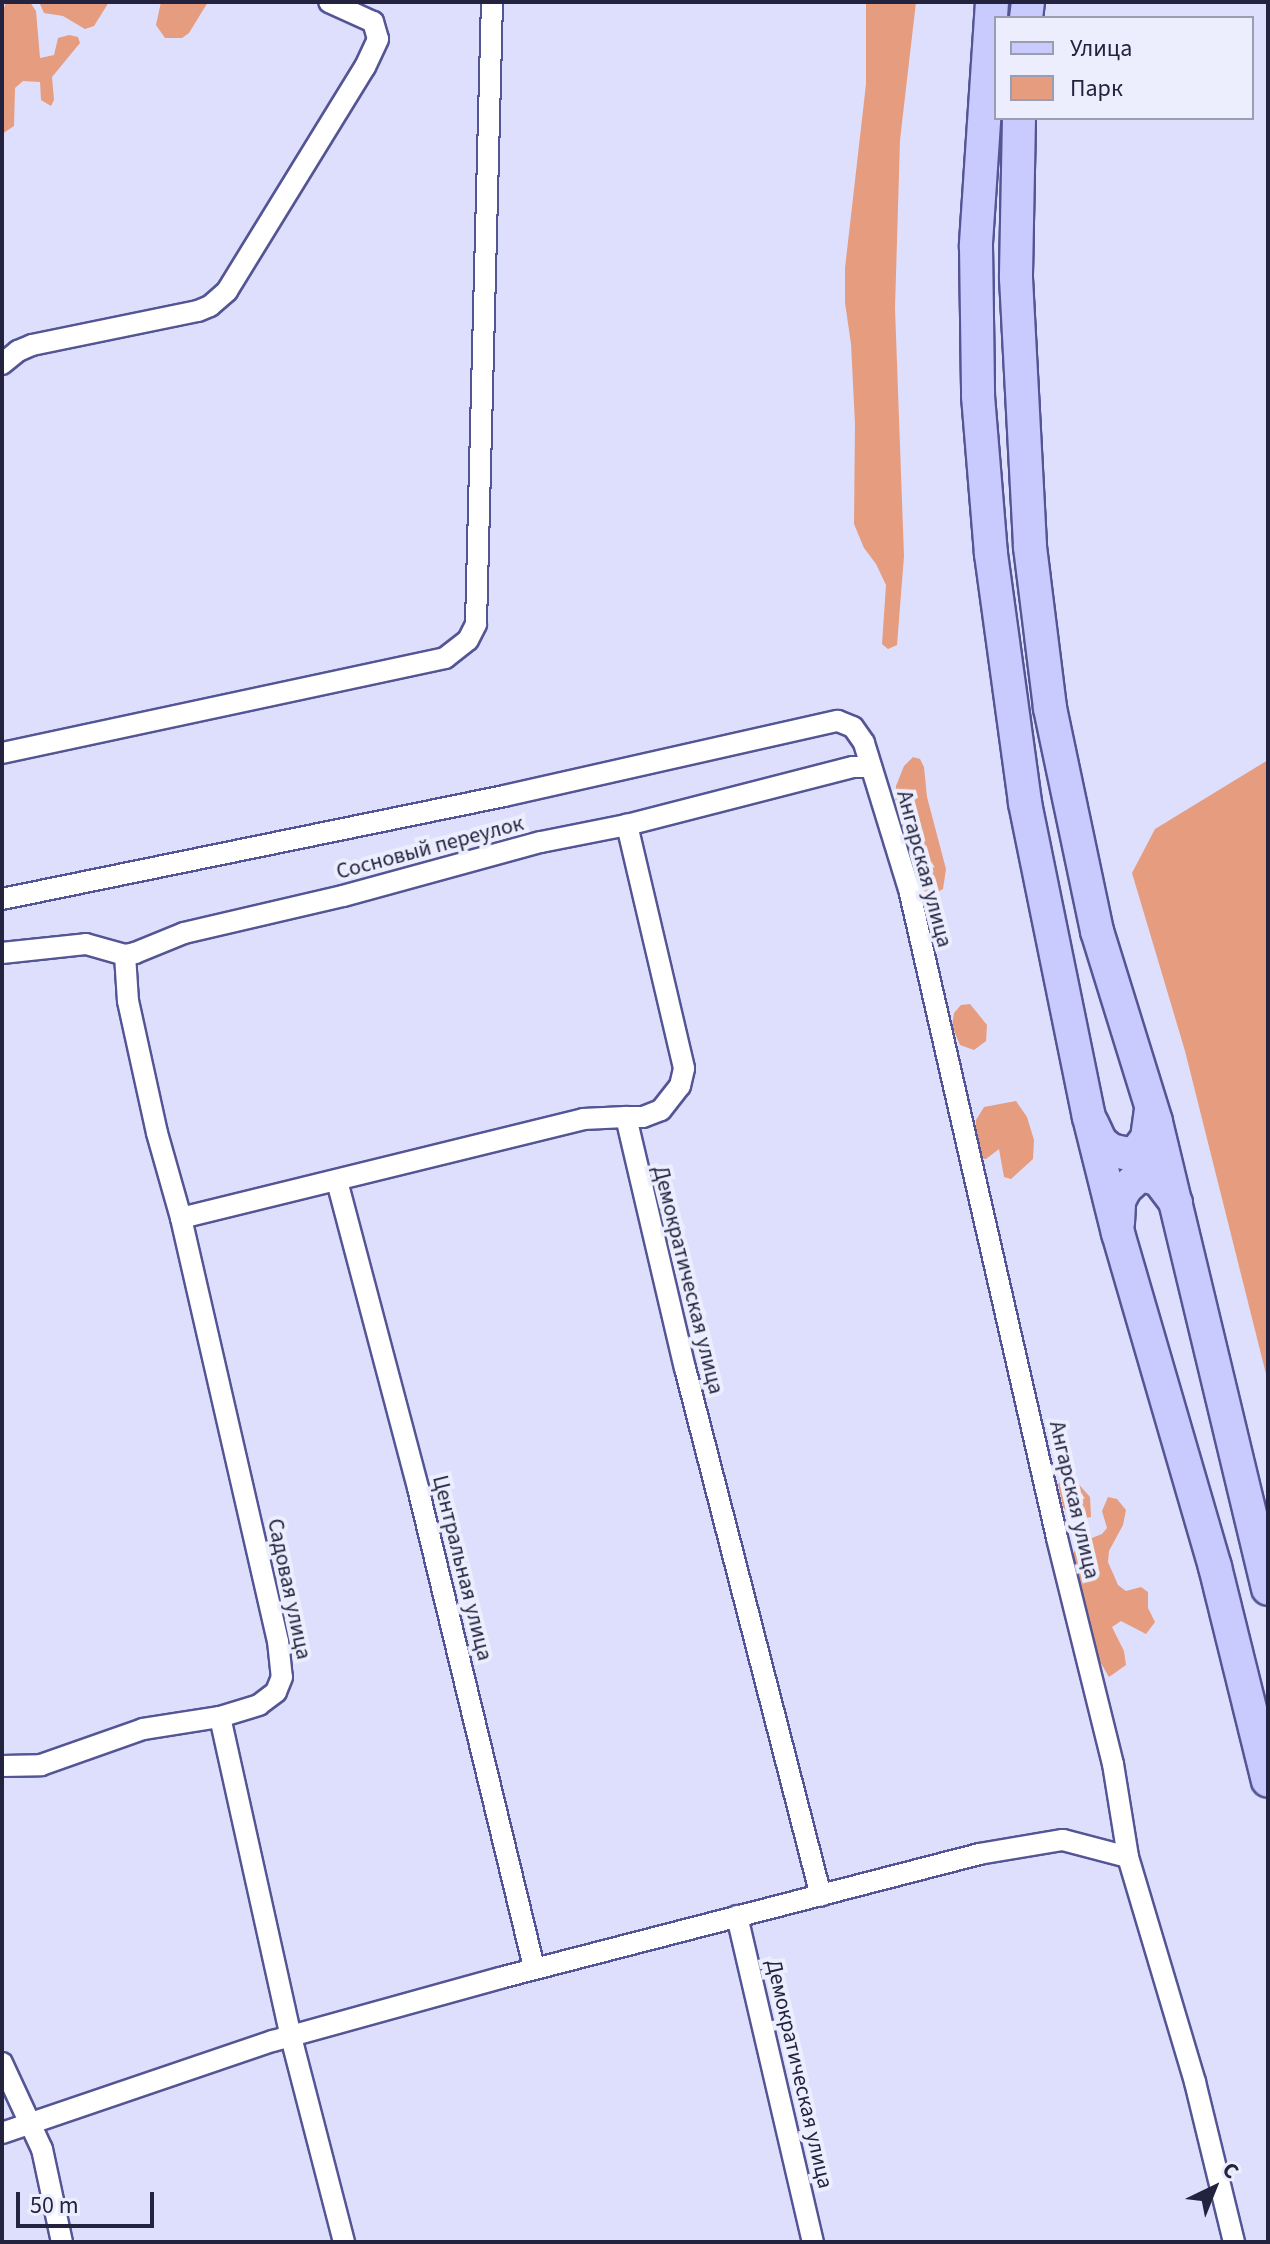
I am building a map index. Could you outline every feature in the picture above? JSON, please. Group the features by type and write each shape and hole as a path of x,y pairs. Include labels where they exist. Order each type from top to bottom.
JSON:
{"main road":[{"path":"992,2 976,246 978,396 991,554 1025,803 1089,1117 1118,1233 1215,1567 1268,1781"},
{"path":"1019,120 1016,278 1019,341 1030,547 1050,708 1097,931 1150,1104 1176,1203 1268,1589"},
{"path":"1089,1117 1101,1142 1119,1153 1128,1154 1137,1151 1147,1138 1150,1104"},
{"path":"1118,1233 1119,1201 1125,1189 1140,1175 1158,1179 1176,1203"}],"street":[{"path":"2,364 25,347 198,311 210,306 227,291 377,43 379,33 373,22 329,2"},
{"path":"2,753 437,660 452,655 468,640 476,624 492,2"},
{"name":"Ангарская улица","path":"2,899 504,796 838,721 846,722 859,735 909,889 1057,1538 1113,1764 1128,1857 1189,2061 1234,2242"},
{"name":"Сосновый переулок","path":"125,955 184,933 343,896 562,837 627,825 853,767 871,767"},
{"path":"181,1218 583,1119 643,1117 661,1110 680,1086 684,1068 627,825"},
{"path":"2,953 86,944 125,955"},
{"name":"Садовая улица","path":"125,955 128,1001 157,1133 181,1218 282,1667 281,1684 276,1692 259,1705 220,1717"},
{"name":"Демократическая улица","path":"626,1117 696,1414 821,1896"},
{"name":"Центральная улица","path":"337,1181 418,1488 534,1969"},
{"path":"2,1766 41,1765 143,1729 220,1717 291,2037 344,2242"},
{"path":"2,2133 30,2121 291,2037 534,1969 979,1854 1051,1840 1074,1841 1128,1857"},
{"name":"Демократическая улица","path":"737,1916 813,2242"},
{"path":"2,2063 11,2089 42,2149 62,2242"}],"green space":[{"path":"6,2 30,2 36,11 40,58 54,55 58,38 69,35 78,37 80,43 52,77 54,100 51,106 41,100 40,82 23,81 15,88 14,126 2,134 2,14"},
{"path":"39,2 109,2 94,26 85,29 63,16 44,13"},
{"path":"161,2 208,2 189,33 182,38 165,38 156,25"},
{"path":"866,2 916,2 900,140 895,308 904,556 897,645 888,649 882,644 886,585 854,524 855,424 851,344 845,303 845,268 866,84"},
{"path":"913,757 920,759 924,767 927,797 946,869 943,889 930,896 922,892 895,808 896,786 904,766"},
{"path":"1268,760 1268,1382 1185,1051 1132,873 1155,829"},
{"path":"970,1004 987,1025 986,1041 974,1050 960,1045 952,1026 954,1013 961,1005"},
{"path":"1016,1101 1027,1117 1034,1140 1033,1159 1011,1179 1004,1177 999,1149 986,1159 978,1158 975,1154 976,1120 984,1107"},
{"path":"1063,1478 1075,1480 1090,1497 1091,1517 1074,1520 1063,1507 1058,1484"},
{"path":"1108,1497 1117,1499 1126,1510 1123,1525 1109,1551 1108,1562 1118,1585 1126,1591 1141,1587 1148,1592 1148,1608 1155,1622 1146,1634 1121,1621 1112,1627 1124,1651 1126,1665 1109,1677 1095,1653 1073,1554 1079,1543 1102,1534 1107,1528 1102,1511"}]}
